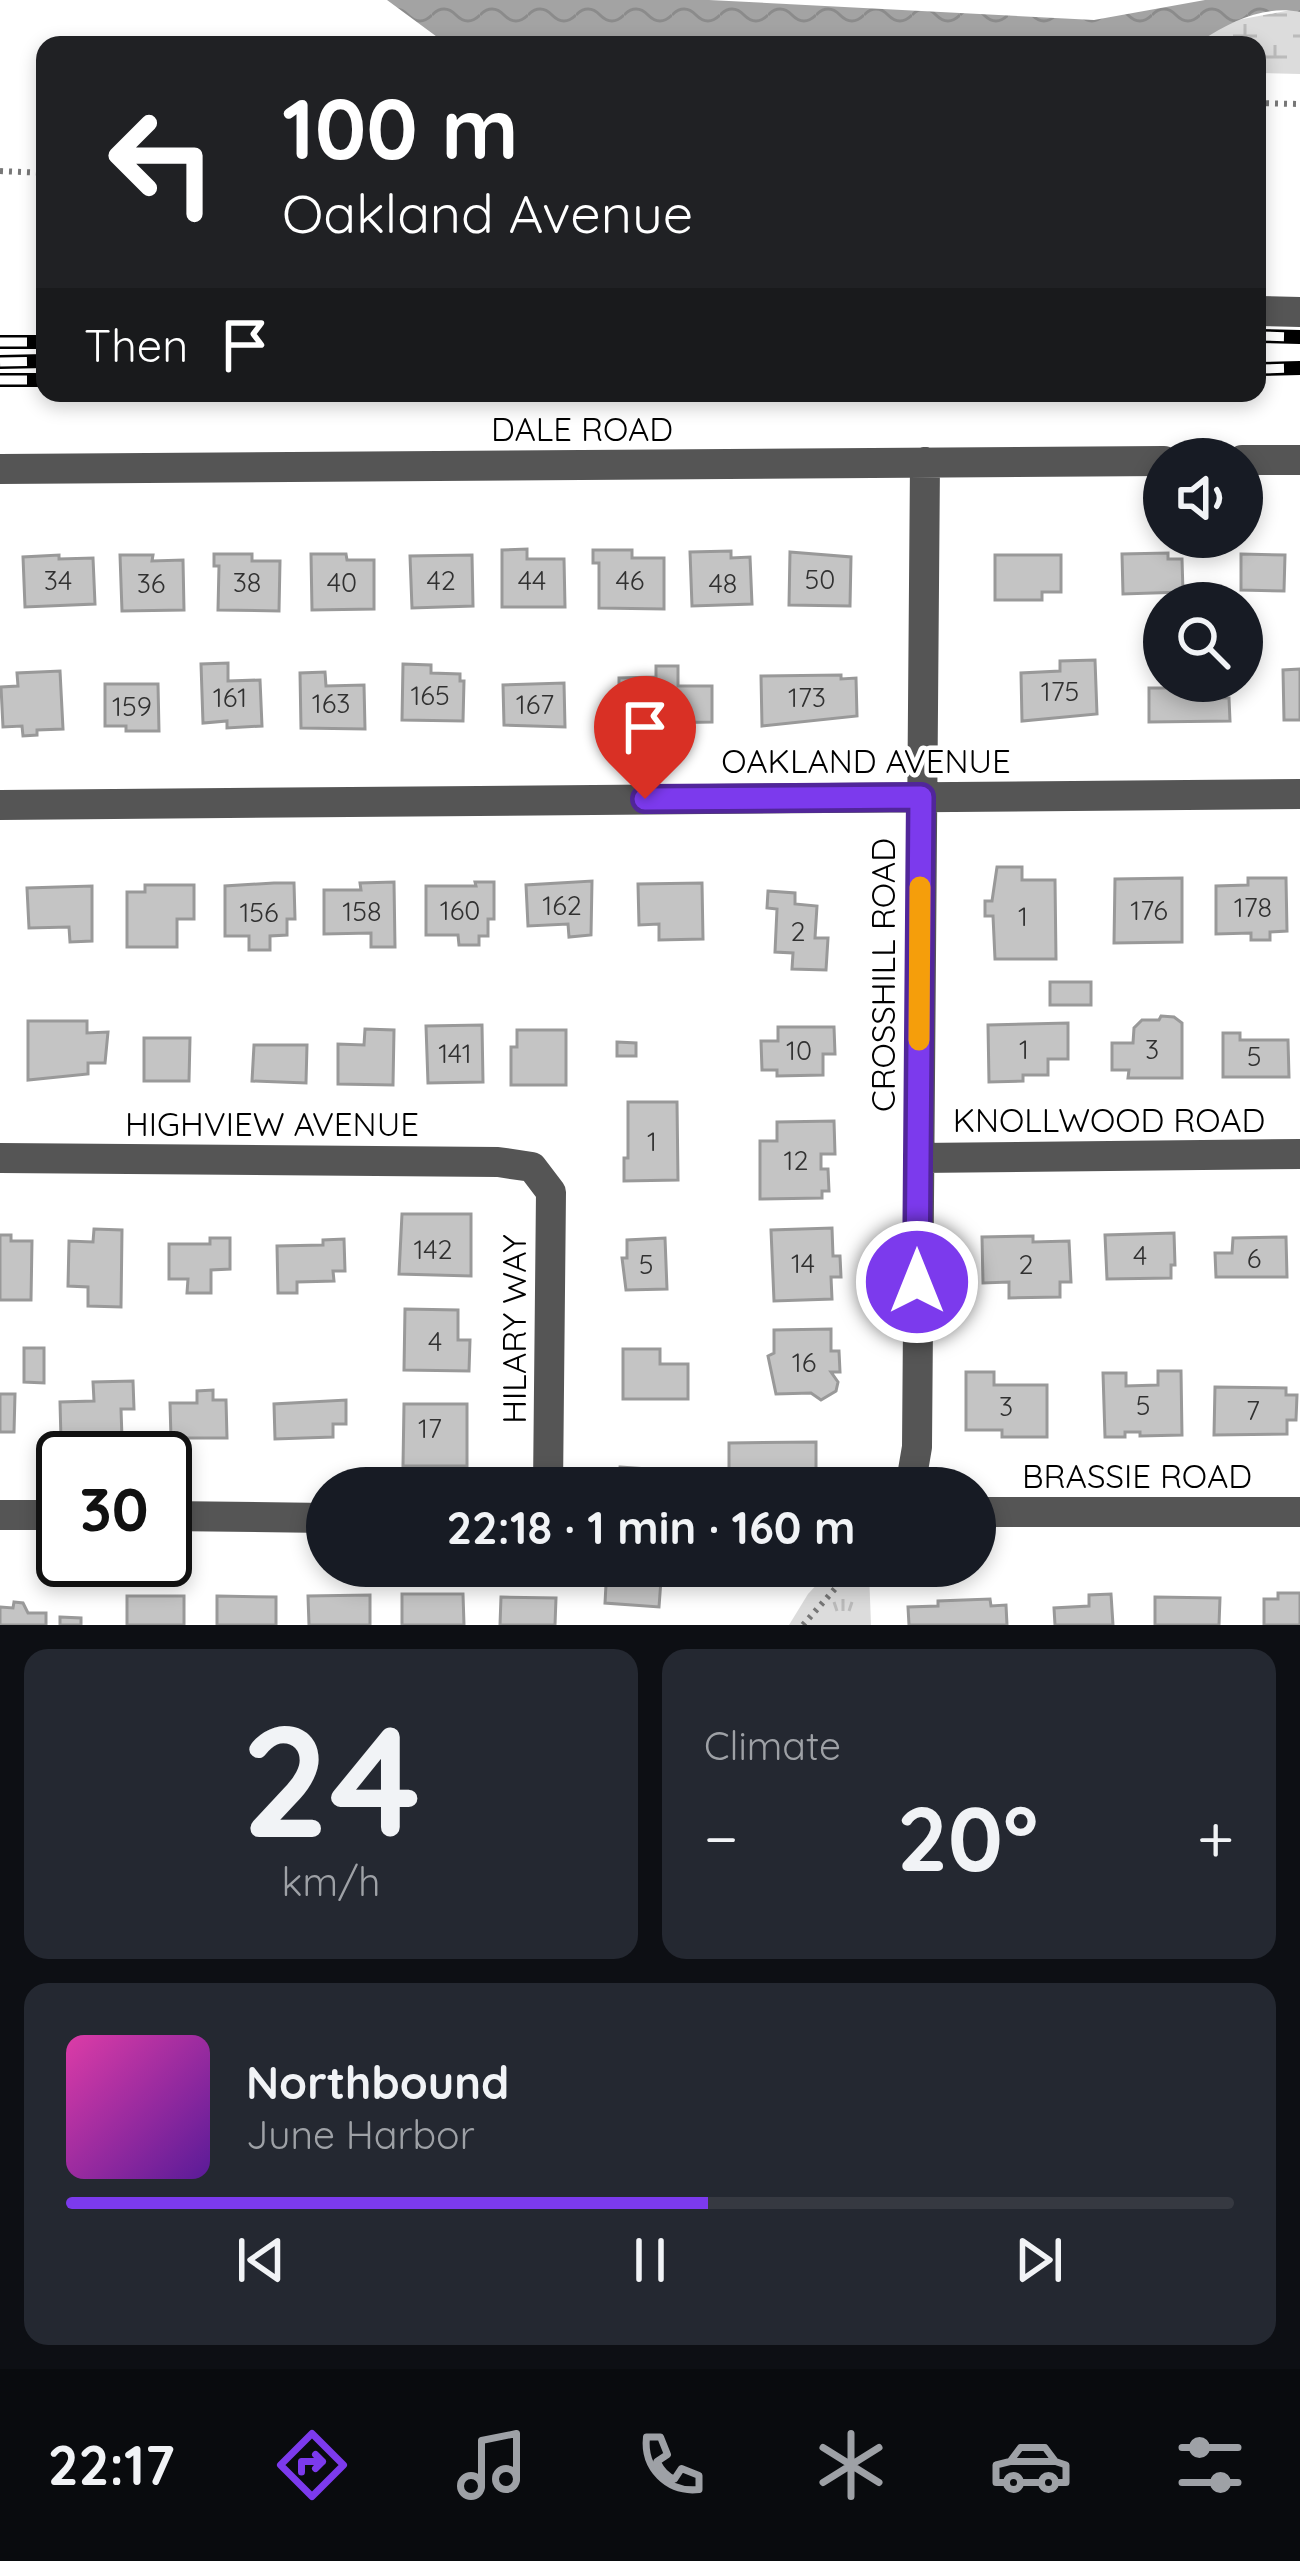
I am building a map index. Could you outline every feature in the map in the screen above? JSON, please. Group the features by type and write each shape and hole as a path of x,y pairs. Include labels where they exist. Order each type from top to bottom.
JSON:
{"street":[{"path":"1266,311 1300,312"},
{"path":"1263,460 1300,460"},
{"name":"DALE ROAD","path":"0,470 1143,461"},
{"name":"CROSSHILL ROAD","path":"914,1467 925,462"},
{"name":"OAKLAND AVENUE","path":"0,805 1300,794"},
{"name":"KNOLLWOOD ROAD","path":"918,1158 1300,1154"},
{"name":"HIGHVIEW AVENUE","path":"0,1158 498,1162 522,1163 540,1173"},
{"name":"HILARY WAY","path":"540,1173 551,1192 548,1467"},
{"name":"BRASSIE ROAD","path":"996,1512 1300,1512"},
{"path":"0,1515 36,1515"},
{"path":"192,1516 306,1518"}],"path":[{"path":"1266,103 1300,104"},
{"path":"0,171 36,173"},
{"path":"803,1625 837,1587"}],"green space":[{"path":"1300,12 1300,74 1266,73 1266,36 1208,36 1232,21"},
{"path":"814,1587 870,1587 871,1625 789,1625"}],"water":[{"path":"387,0 709,0 1094,20 1205,0 1300,0 1300,12 1249,16 1209,36 436,36"}],"building":[{"path":"527,549 527,559 564,559 565,607 502,607 502,550"},
{"path":"593,550 632,550 632,558 664,558 664,609 599,608 599,563 593,563"},
{"path":"731,551 731,558 750,557 752,604 692,606 690,552"},
{"path":"790,552 851,557 850,606 789,605"},
{"path":"214,554 252,554 252,561 280,561 279,611 218,610 219,566 214,566"},
{"path":"311,554 374,560 374,609 312,610"},
{"path":"1122,554 1182,559 1183,582 1143,582 1143,593 1123,594"},
{"path":"59,555 59,559 93,558 95,604 25,607 23,557"},
{"path":"120,555 183,560 184,610 122,611"},
{"path":"472,555 473,606 412,608 410,556"},
{"path":"995,555 1061,555 1061,592 1042,592 1042,600 995,600"},
{"path":"1285,555 1284,591 1263,591 1263,582 1241,582 1241,558"},
{"path":"1095,660 1097,714 1022,721 1021,673 1060,671 1060,661"},
{"path":"228,663 228,681 260,680 262,726 227,728 227,721 203,723 201,664"},
{"path":"403,664 431,665 431,673 460,674 463,721 402,720"},
{"path":"656,666 678,666 678,686 712,686 712,722 641,727 640,715 619,715 619,678 656,677"},
{"path":"1300,669 1300,720 1284,720 1283,670"},
{"path":"60,671 63,729 23,736 22,726 3,727 1,687 18,686 17,673"},
{"path":"325,672 326,686 364,685 365,729 301,728 300,673"},
{"path":"841,675 841,679 856,678 857,716 762,726 761,676"},
{"path":"564,683 565,727 504,725 503,685"},
{"path":"105,684 158,684 159,731 105,726"},
{"path":"1149,702 1229,702 1230,721 1149,722"},
{"path":"997,867 1022,867 1022,880 1055,880 1056,959 995,959 993,916 985,916 985,901 992,901"},
{"path":"1182,878 1182,942 1114,943 1115,879"},
{"path":"1248,878 1286,878 1287,931 1270,932 1270,940 1251,940 1251,933 1216,934 1216,886 1248,885"},
{"path":"592,881 591,935 569,937 568,924 528,926 526,885"},
{"path":"394,882 395,947 371,947 371,933 324,934 324,890 361,890 360,883"},
{"path":"475,882 494,882 494,919 488,919 488,936 479,936 479,945 459,945 458,935 426,935 426,886 476,886"},
{"path":"294,883 295,919 287,919 287,935 270,936 270,950 249,950 249,936 225,936 225,886"},
{"path":"702,883 703,939 659,940 659,924 639,925 638,884"},
{"path":"145,885 194,885 194,919 177,919 177,947 127,947 127,892 145,892"},
{"path":"92,886 92,941 70,942 69,927 29,928 27,888"},
{"path":"768,891 795,893 795,904 817,906 815,938 828,938 826,970 792,969 793,953 775,952 777,909 767,908"},
{"path":"1050,982 1091,982 1091,1005 1050,1005"},
{"path":"1161,1016 1182,1023 1182,1078 1128,1078 1129,1070 1112,1070 1112,1043 1133,1043 1134,1028 1142,1020"},
{"path":"28,1021 87,1021 87,1033 108,1032 105,1063 88,1063 88,1074 28,1080"},
{"path":"1068,1023 1068,1059 1048,1059 1048,1075 989,1082 988,1025"},
{"path":"482,1025 483,1082 428,1083 426,1026"},
{"path":"778,1027 834,1027 835,1054 823,1054 823,1075 777,1076 777,1070 762,1070 761,1041 778,1041"},
{"path":"365,1029 394,1030 393,1085 338,1084 338,1044 364,1045"},
{"path":"517,1030 566,1030 566,1085 511,1085 511,1047 517,1047"},
{"path":"1223,1033 1240,1033 1240,1040 1288,1040 1289,1077 1223,1077"},
{"path":"144,1038 190,1038 189,1081 144,1081"},
{"path":"617,1042 636,1043 636,1056 617,1056"},
{"path":"254,1045 307,1045 306,1083 252,1081"},
{"path":"628,1102 677,1102 678,1180 624,1181"},
{"path":"834,1121 835,1154 821,1154 821,1169 828,1169 829,1191 822,1191 822,1198 760,1199 760,1141 777,1141 777,1122"},
{"path":"402,1214 471,1214 471,1276 399,1274"},
{"path":"832,1228 833,1256 840,1256 841,1277 831,1277 832,1299 774,1301 771,1230"},
{"path":"94,1229 122,1230 121,1307 88,1306 88,1287 68,1286 69,1241 93,1242"},
{"path":"1174,1233 1171,1278 1107,1279 1105,1235"},
{"path":"0,1235 11,1235 11,1241 32,1241 31,1300 0,1300"},
{"path":"1033,1236 1033,1242 1069,1241 1071,1282 1060,1282 1060,1297 1009,1298 1009,1282 983,1283 982,1237"},
{"path":"1286,1237 1287,1277 1216,1277 1215,1253 1232,1253 1233,1238"},
{"path":"210,1238 230,1238 230,1269 211,1270 211,1293 187,1293 188,1279 169,1279 169,1244 210,1244"},
{"path":"665,1238 667,1289 626,1290 622,1258 627,1258 627,1240"},
{"path":"344,1239 345,1271 333,1271 334,1281 297,1282 297,1293 278,1293 277,1246 323,1245 323,1240"},
{"path":"405,1309 458,1310 458,1340 470,1340 469,1371 404,1370"},
{"path":"831,1329 831,1351 839,1351 840,1372 831,1372 838,1382 836,1391 821,1400 811,1393 776,1394 768,1356 774,1353 774,1330"},
{"path":"24,1348 44,1348 44,1383 24,1382"},
{"path":"623,1349 660,1349 660,1364 688,1364 688,1399 623,1399"},
{"path":"1158,1371 1181,1371 1182,1435 1125,1432 1125,1437 1105,1437 1103,1373 1126,1373 1126,1386 1158,1385"},
{"path":"966,1372 994,1372 994,1385 1047,1385 1047,1437 1002,1437 1002,1430 966,1430"},
{"path":"133,1381 134,1409 121,1409 122,1431 61,1431 60,1402 94,1401 93,1382"},
{"path":"1215,1387 1286,1388 1286,1395 1297,1395 1296,1420 1287,1420 1287,1434 1214,1435"},
{"path":"213,1390 213,1400 226,1400 227,1438 192,1438 192,1431 171,1431 170,1403 197,1403 197,1391"},
{"path":"0,1394 15,1394 14,1432 0,1432"},
{"path":"346,1400 346,1424 333,1424 333,1437 275,1439 274,1404"},
{"path":"404,1404 467,1404 467,1466 403,1466"},
{"path":"816,1442 816,1467 729,1467 729,1443"},
{"path":"606,1587 660,1587 659,1607 605,1603"},
{"path":"1278,1593 1300,1593 1300,1625 1264,1625 1264,1599 1278,1599"},
{"path":"402,1594 463,1594 464,1625 402,1625"},
{"path":"1111,1594 1113,1625 1055,1625 1054,1608 1089,1606 1089,1595"},
{"path":"370,1595 370,1625 309,1625 308,1596"},
{"path":"127,1596 184,1596 184,1625 127,1625"},
{"path":"217,1596 276,1597 276,1625 217,1625"},
{"path":"501,1597 556,1598 555,1625 500,1625"},
{"path":"1155,1597 1220,1598 1219,1625 1155,1625"},
{"path":"990,1599 991,1606 1006,1605 1007,1625 909,1625 908,1607"},
{"path":"14,1602 23,1603 28,1613 46,1613 46,1625 0,1625 0,1607 13,1608"},
{"path":"60,1617 81,1618 81,1625 60,1625"}],"railway":[{"path":"1266,336 1300,337"},
{"path":"0,342 36,342"},
{"path":"0,362 36,361"},
{"path":"1266,369 1300,368"},
{"path":"0,380 36,380"}],"slow traffic":[{"path":"919,1040 920,887"}],"route":[{"path":"645,799 921,797 917,1282"}]}
